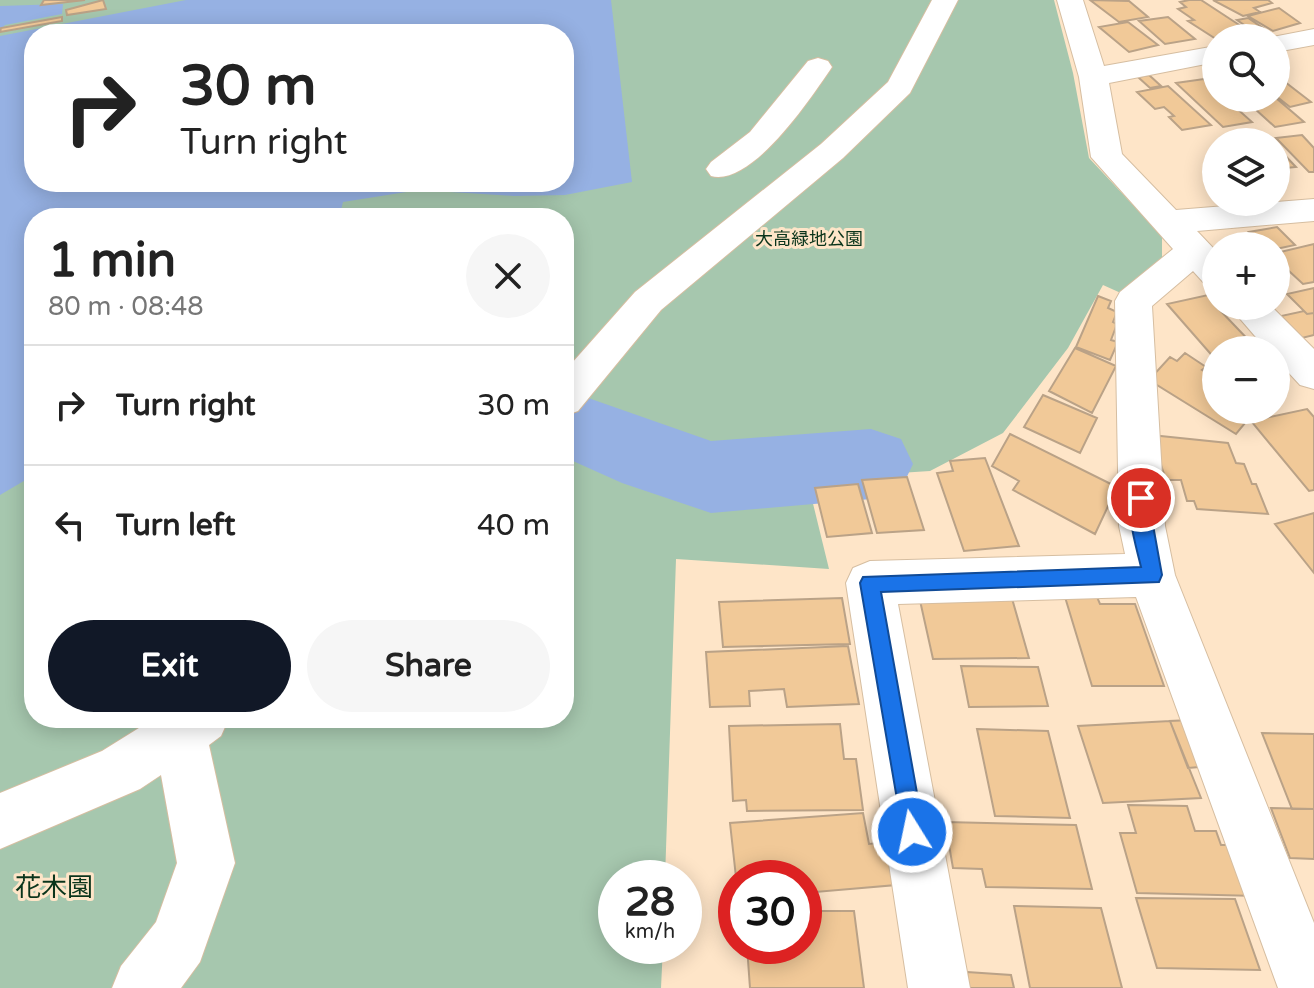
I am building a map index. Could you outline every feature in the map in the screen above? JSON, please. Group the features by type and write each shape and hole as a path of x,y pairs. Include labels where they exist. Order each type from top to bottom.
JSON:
{"street":[{"path":"574,388 648,301 832,151 900,87 945,0"},
{"path":"1070,0 1093,77 1107,157 1193,249"},
{"path":"1290,41 1314,37"},
{"path":"1093,77 1202,57"},
{"path":"722,169 761,139 818,67"},
{"path":"1309,988 1152,575 1142,526 1133,301 1193,249 1314,210"},
{"path":"1262,320 1314,374"},
{"path":"939,988 870,583 1152,575"},
{"path":"0,821 121,770 187,728"},
{"path":"143,988 179,941 206,863 192,728"}],"green space":[{"name":"大高緑地公園","path":"0,0 1054,0 1073,73 1089,158 1162,236 1162,258 1123,294 1103,285 1068,348 1003,433 930,471 807,479 829,569 676,559 666,860 598,860 598,964 662,964 661,988 0,988"}],"water":[{"path":"186,0 611,0 632,182 565,195 451,192 574,192 574,24 62,24"},
{"path":"63,4 62,14 5,25 0,30 0,6"},
{"path":"24,31 24,192 406,192 343,202 342,208 24,208 24,481 0,495 0,36"}],"building":[{"path":"44,0 85,0 41,5"},
{"path":"103,0 106,9 67,15 66,10"},
{"path":"1090,0 1129,1 1148,17 1119,22"},
{"path":"1201,0 1238,24 1202,24 1202,30 1188,21 1194,20 1178,9 1186,7 1180,2"},
{"path":"1213,0 1268,0 1272,3 1254,8 1260,12 1243,16"},
{"path":"1279,8 1300,23 1290,26 1261,24 1248,16"},
{"path":"62,17 62,21 24,24 24,28 0,32 1,28"},
{"path":"1168,17 1195,39 1165,44 1139,21"},
{"path":"1248,18 1257,24 1243,24 1237,20"},
{"path":"1128,22 1158,45 1129,52 1099,27"},
{"path":"1149,75 1161,86 1150,88 1138,77"},
{"path":"1202,79 1202,107 1176,83"},
{"path":"1168,86 1211,125 1182,130 1164,107 1155,109 1137,92"},
{"path":"1290,86 1311,102 1290,107"},
{"path":"1290,110 1304,122 1275,127 1258,112"},
{"path":"1207,112 1241,112 1252,122 1223,127"},
{"path":"1302,135 1314,148 1314,172 1309,172 1290,152 1290,136"},
{"path":"1277,227 1282,232 1249,232"},
{"path":"1314,244 1314,282 1303,284 1290,272 1290,250"},
{"path":"1314,288 1314,313 1307,314 1290,293"},
{"path":"1098,296 1111,301 1108,308 1117,312 1113,322 1117,324 1111,340 1118,342 1110,360 1076,347"},
{"path":"1202,296 1202,320 1229,320 1245,336 1202,336 1202,344 1167,304"},
{"path":"1304,311 1314,313 1314,335 1302,338 1285,320 1290,320 1290,314"},
{"path":"1075,348 1116,366 1092,413 1049,391"},
{"path":"1185,353 1202,364 1202,413 1149,380 1170,357 1177,361"},
{"path":"1043,395 1097,418 1080,453 1024,427"},
{"path":"1307,409 1314,417 1314,490 1309,491 1253,424 1290,424 1290,413"},
{"path":"1220,424 1244,424 1236,434"},
{"path":"1010,434 1117,487 1095,534 1013,490 1019,481 992,466"},
{"path":"1151,435 1228,443 1236,463 1244,464 1252,484 1256,484 1268,514 1197,509 1194,501 1187,501 1181,480 1166,480"},
{"path":"985,458 1019,546 964,551 937,473 953,471 950,461"},
{"path":"907,477 924,530 877,533 862,480"},
{"path":"858,484 872,533 827,537 815,488"},
{"path":"1314,513 1314,573 1275,524"},
{"path":"1011,595 1029,658 933,659 919,596"},
{"path":"1065,597 1097,597 1100,604 1135,604 1164,686 1092,686"},
{"path":"842,598 850,644 723,647 719,602"},
{"path":"848,646 859,704 787,707 784,689 749,691 750,706 710,707 706,652"},
{"path":"961,666 1038,667 1048,706 969,707"},
{"path":"1191,720 1211,766 1188,768 1170,721"},
{"path":"1170,721 1201,798 1103,803 1078,726"},
{"path":"840,724 844,759 856,759 863,810 747,811 746,800 733,801 729,726"},
{"path":"977,729 1048,731 1070,818 995,816"},
{"path":"1262,733 1314,734 1314,809 1292,809"},
{"path":"1128,805 1187,806 1195,831 1216,831 1221,845 1238,845 1257,896 1137,893 1120,833 1136,833"},
{"path":"1271,808 1314,809 1314,859 1290,858"},
{"path":"863,813 869,844 887,842 896,885 822,891 822,860 734,860 730,823"},
{"path":"945,822 1076,825 1092,889 986,887 982,869 953,868"},
{"path":"1136,898 1235,899 1260,970 1157,968"},
{"path":"1014,906 1101,908 1122,988 1030,988"},
{"path":"822,911 854,911 864,988 750,988 748,964 822,964"},
{"path":"967,972 1011,975 1014,988 969,988"}],"waterway":[{"path":"574,426 652,458 711,477 871,464"}],"route":[{"path":"912,832 870,583 1152,575 1142,526 1141,498"}],"park label":[{"name":"花木園","path":"54,887"}]}
